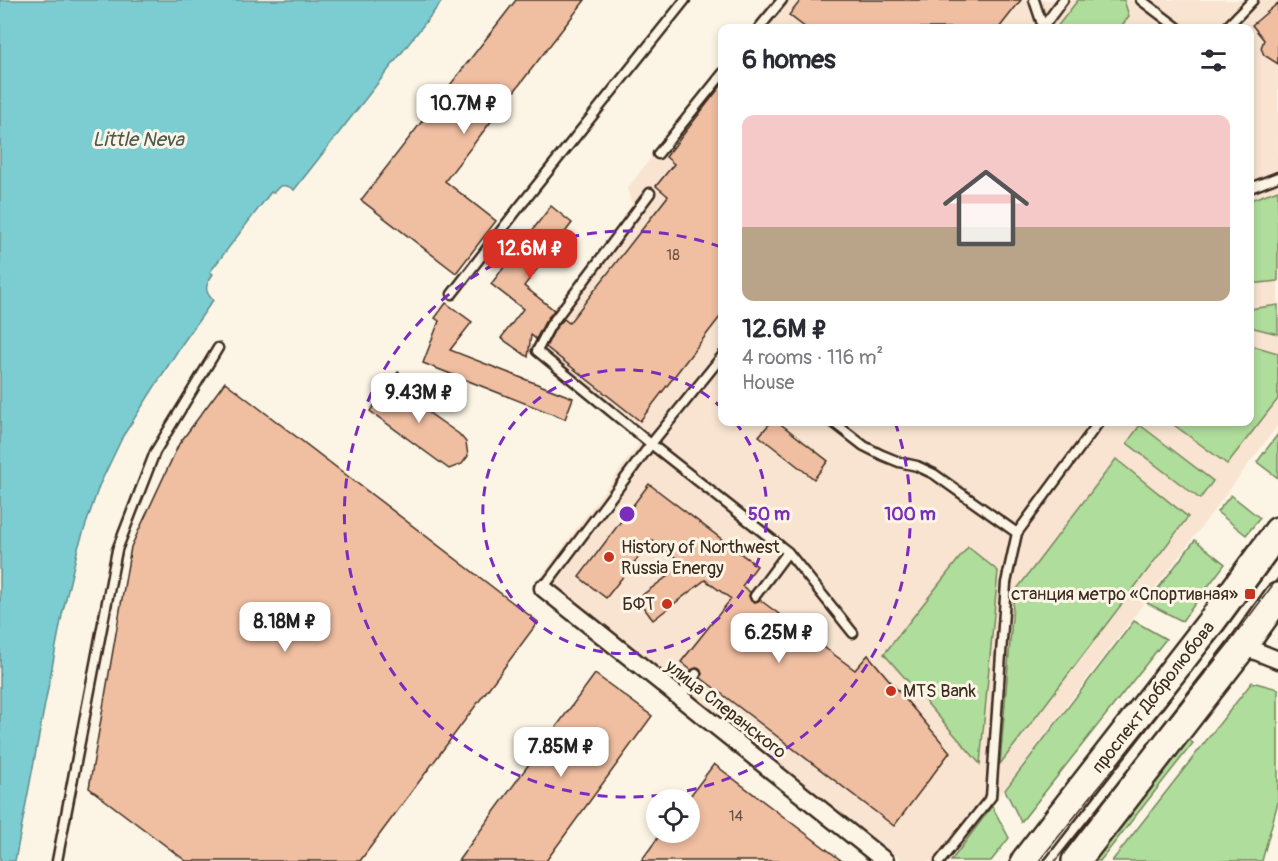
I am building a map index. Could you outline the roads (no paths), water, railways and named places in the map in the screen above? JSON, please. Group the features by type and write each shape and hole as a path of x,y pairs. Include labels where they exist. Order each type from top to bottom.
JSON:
{"main road":[{"name":"проспект Добролюбова","path":"1025,861 1211,622 1278,531"},
{"path":"1076,861 1243,646 1278,597"}],"street":[{"name":"улица Сперанского","path":"543,588 885,861"},
{"path":"1243,646 1278,660"}],"lane":[{"path":"452,294 685,0"},
{"path":"762,24 782,0"},
{"path":"1034,0 1041,24"},
{"path":"1045,24 1063,0"},
{"path":"1141,0 1173,24"},
{"path":"1230,24 1253,0"},
{"path":"658,154 718,79"},
{"path":"1254,186 1278,177"},
{"path":"650,193 550,326 537,351 788,552 853,633"},
{"path":"57,861 117,550 154,452 218,348"},
{"path":"543,588 651,444 718,361"},
{"path":"838,426 864,446 934,474 1017,533"},
{"path":"940,861 991,797 1006,583 1017,533 1096,426"},
{"path":"755,596 788,552"},
{"path":"680,698 696,674"}],"water":[{"name":"Little Neva","path":"0,0 443,0 294,190 280,186 273,193 271,192 210,272 213,274 207,284 207,290 213,300 123,436 99,486 78,548 62,615 15,861 0,861"}],"tram line":[{"path":"1039,861 1222,633 1278,557"},
{"path":"1055,861 1278,578"}],"place":[{"name":"History of Northwest Russia Energy","path":"609,557"},
{"name":"станция метро «Спортивная»","path":"1250,594"},
{"name":"БФТ","path":"667,604"},
{"name":"МТS Bank","path":"891,691"}]}
